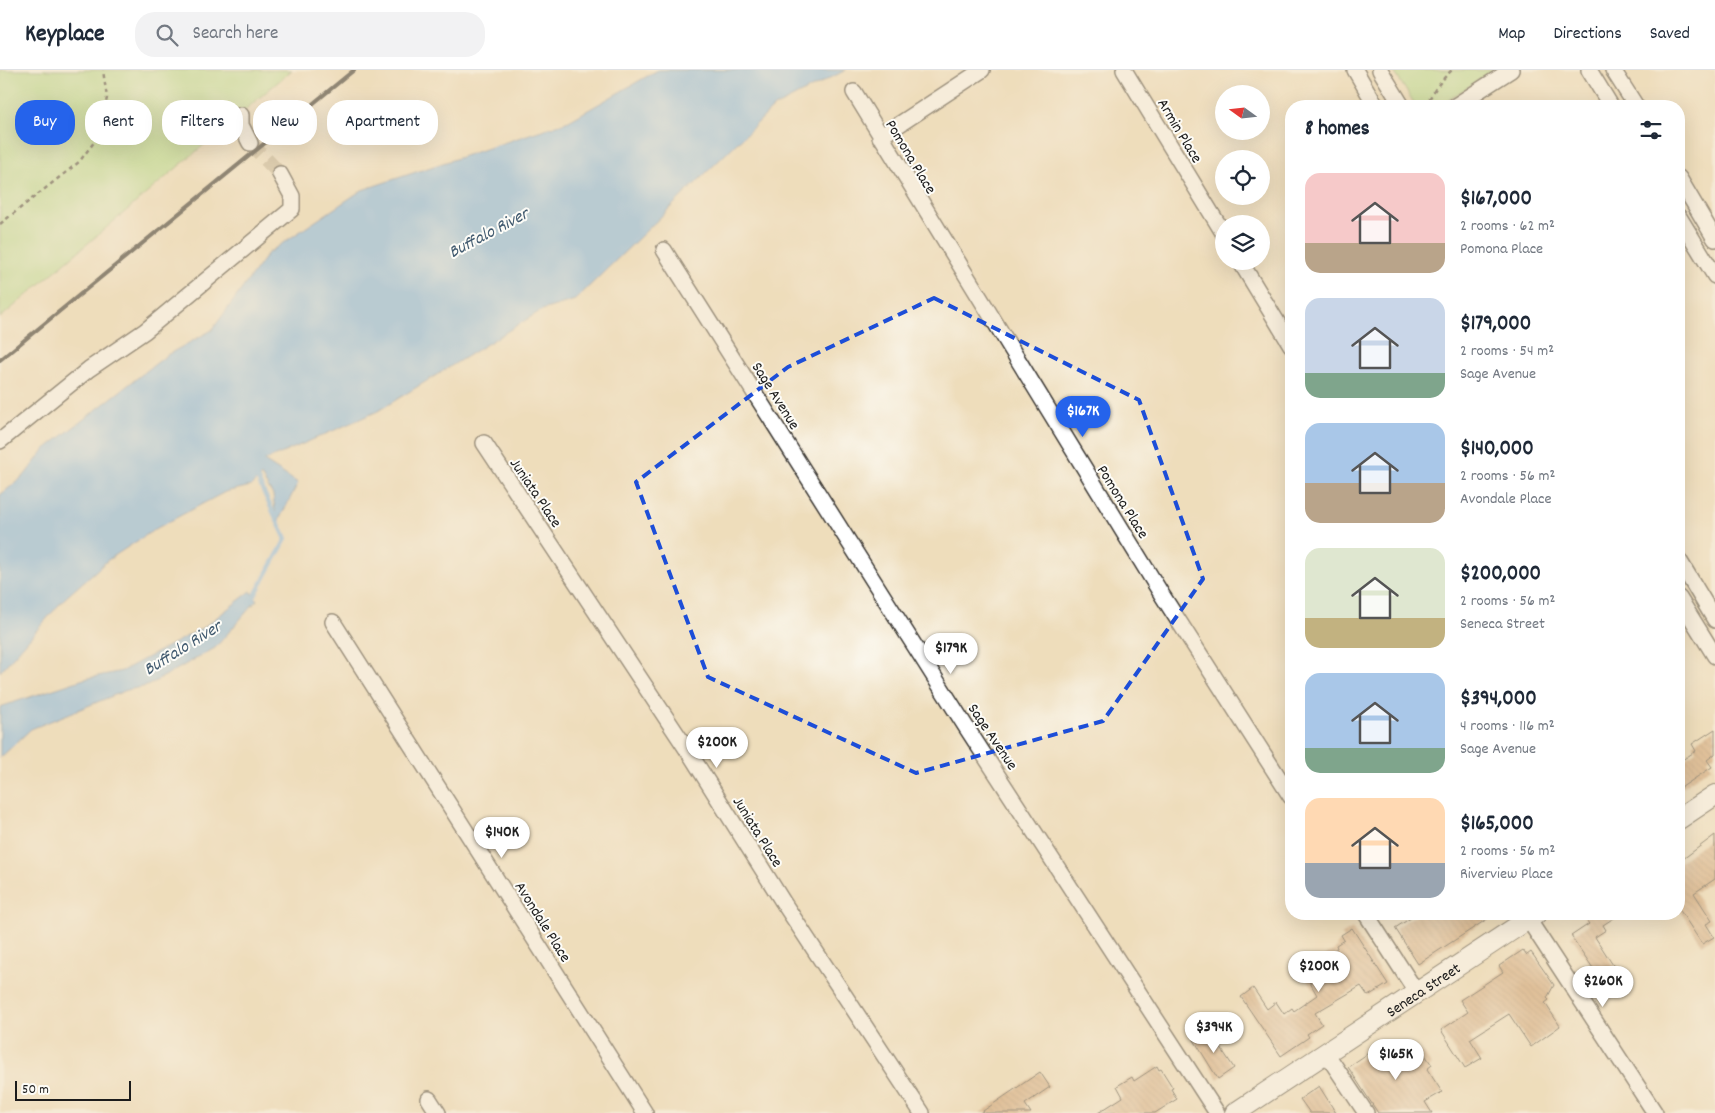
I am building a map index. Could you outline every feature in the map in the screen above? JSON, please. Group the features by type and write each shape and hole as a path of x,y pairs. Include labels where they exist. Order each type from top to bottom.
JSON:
{"main road":[{"path":"1685,815 1715,795"},
{"name":"Seneca Street","path":"1235,1113 1526,920"}],"street":[{"path":"880,137 982,70"},
{"name":"Armin Place","path":"1124,70 1215,219"},
{"path":"1355,70 1372,100"},
{"path":"1380,70 1398,100"},
{"path":"1464,100 1511,70"},
{"path":"1589,70 1607,100"},
{"path":"1613,70 1632,100"},
{"name":"Pomona Place","path":"854,92 1157,586 1285,788"},
{"path":"243,128 250,142"},
{"path":"0,441 89,368 145,331 292,209 292,196 280,174"},
{"path":"1685,188 1715,239"},
{"path":"1685,221 1702,218"},
{"path":"1685,227 1715,276"},
{"name":"Sage Avenue","path":"664,250 966,727 1217,1113"},
{"path":"1245,270 1285,335"},
{"name":"Juniata Place","path":"484,443 692,757 789,910 922,1113"},
{"path":"1685,570 1715,620"},
{"path":"1685,608 1715,656"},
{"name":"Avondale Place","path":"333,622 645,1113"},
{"path":"1370,920 1417,993"},
{"path":"1534,920 1655,1113"},
{"path":"1326,1053 1366,1113"},
{"path":"429,1099 438,1113"}],"path":[{"path":"0,224 80,162 98,137 107,98 103,70"},
{"path":"1428,100 1444,77 1452,70"}],"highlighted area":[{"path":"934,298 1139,400 1203,579 1103,721 916,773 708,677 636,482 788,367"}],"green space":[{"path":"0,70 292,70 257,100 253,100 253,103 243,112 243,100 162,100 162,145 204,145 0,318"},
{"path":"1393,70 1494,70 1448,100 1412,100"}],"water":[{"path":"658,70 846,70 774,107 575,300 542,310 378,411 264,461 298,483 277,524 273,495 261,476 251,486 225,492 157,528 108,560 64,599 0,672 0,495 24,476 44,450 167,355 212,330 268,253 362,190 569,121"},
{"path":"251,591 257,600 215,648 147,686 127,690 31,729 0,758 0,707 84,679 122,671 204,627"}],"building":[{"path":"1715,729 1715,754 1707,760 1712,767 1685,785 1685,758 1696,751 1692,744"},
{"path":"1715,835 1715,879 1694,893 1712,921 1706,924 1714,937 1702,944 1685,918 1685,858"},
{"path":"1408,920 1486,920 1418,964 1395,928"},
{"path":"1586,920 1611,920 1603,925 1606,930 1595,937 1625,984 1610,993 1571,936 1589,924"},
{"path":"1352,928 1388,984 1368,996 1361,986 1315,1013 1322,1024 1307,1034 1309,1037 1281,1056 1241,997 1253,988 1267,1009 1276,1002 1284,1014 1292,1008 1294,1011 1317,995 1306,976 1325,965 1321,959 1337,948 1336,945 1344,940 1341,935"},
{"path":"1523,950 1527,955 1531,952 1554,985 1547,998 1549,1000 1545,1003 1560,1026 1531,1047 1509,1014 1470,1039 1482,1058 1465,1068 1441,1030 1468,1012 1460,1000 1503,972 1499,966"},
{"path":"1209,1030 1234,1068 1218,1079 1194,1040"},
{"path":"1385,1042 1396,1058 1414,1047 1419,1054 1423,1052 1432,1065 1427,1069 1442,1092 1425,1102 1432,1113 1378,1113 1348,1067"},
{"path":"1157,1066 1173,1088 1171,1089 1177,1099 1155,1113 1098,1113 1123,1097 1117,1086 1132,1077 1134,1081"},
{"path":"1040,1072 1050,1087 1025,1104 1031,1113 980,1113"},
{"path":"1319,1086 1336,1113 1310,1113 1300,1099"}],"waterway":[{"name":"Buffalo River","path":"251,599 254,597 286,539 256,476"}],"tunnel":[{"path":"250,143 280,174"}],"railway":[{"path":"0,360 354,70"}]}
